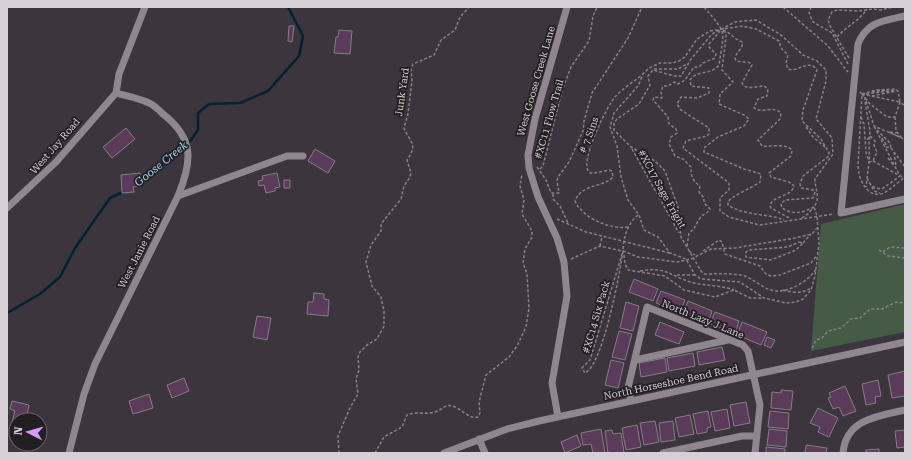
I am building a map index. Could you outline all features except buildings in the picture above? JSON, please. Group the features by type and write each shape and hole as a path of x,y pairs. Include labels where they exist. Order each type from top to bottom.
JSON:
{"street":[{"path":"116,94 119,74 145,7"},
{"name":"West Goose Creek Lane","path":"558,417 552,383 567,296 564,262 557,238 538,197 529,168 529,143 567,7"},
{"path":"905,16 871,25 864,31 858,44 841,213 905,199"},
{"name":"West Janie Road","path":"69,453 86,389 95,364 178,196 187,175 189,160 188,147 182,133 174,123 148,102 116,94"},
{"name":"West Jay Road","path":"7,208 56,162 91,120 116,94"},
{"path":"178,196 287,156 303,156"},
{"name":"North Lazy J Lane","path":"635,360 648,307 743,346 748,352 760,405 755,453"},
{"path":"630,401 628,388 635,360 728,340"},
{"name":"North Horseshoe Bend Road","path":"444,453 507,429 905,342"},
{"path":"843,453 845,441 853,428 863,420 905,410"},
{"path":"663,453 742,436 757,436"},
{"path":"479,439 485,453"}],"path":[{"name":"Junk Yard","path":"339,453 338,436 350,408 358,394 356,379 359,370 358,358 360,352 367,345 377,339 384,326 381,297 372,286 366,262 371,245 381,231 381,224 401,199 404,186 411,173 407,160 413,151 412,143 404,128 408,114 412,80 410,70 414,64 434,55 441,40 455,30 460,16 469,7"},
{"name":"#XC11 Flow Trail","path":"553,194 540,169 543,166 562,91 571,68 589,41 593,16 597,7"},
{"path":"569,225 560,206 553,199 553,194 559,193 557,181 558,177 569,162 583,131 584,121 592,93 628,38 642,7"},
{"path":"704,7 726,33 722,70 733,82 732,85 720,94 719,104 748,117 749,122 744,126 718,138 704,148 704,152 744,169 761,174 761,180 754,186 729,199 728,202 730,206 740,211 776,216 784,220"},
{"path":"783,7 828,46 846,68 854,84 865,97 887,117 895,116"},
{"path":"811,7 809,13 813,22 832,33 847,63 855,73"},
{"path":"856,65 850,61 828,20 832,12 837,10 857,11 893,7"},
{"path":"837,37 845,27 861,18 867,10"},
{"path":"653,70 678,77 684,72 689,63 712,34 735,22 746,20 760,21 781,35 796,50 818,61 826,70 826,81 816,119 832,138 832,154 815,179 818,192 817,203 809,213 800,218"},
{"path":"670,253 658,237 644,230 638,215 628,200 618,165 617,146 611,131 610,122 614,113 638,86 643,74 657,64 679,61 685,57 697,39 710,31 742,26 756,29 779,41 781,48 788,55 786,64 788,69 792,70 808,65 816,68 802,116 806,127 813,137 827,149"},
{"path":"722,29 728,32 734,39 742,42 742,48 735,55 735,59 752,65 742,83 744,86 747,88 764,86 768,90 766,96 758,99 754,108 758,111 775,110 781,113 780,120 758,140 762,146 782,146 792,150 791,156 769,173 771,177 789,182 794,186 791,191 771,201 770,206 771,208 792,219"},
{"path":"722,29 724,42 717,69 694,75 690,80 692,86 709,88 709,93 697,98 681,97 677,101 677,104 681,110 709,128 709,134 707,136 686,141 683,148 729,183 729,190 721,195 719,204 720,211 724,215 760,225 784,220 841,213"},
{"path":"687,247 689,234 695,230 701,217 708,213 710,209 704,203 704,198 699,192 700,186 695,183 690,174 691,167 683,159 675,156 671,148 671,137 676,135 676,129 669,124 668,117 652,100 654,97 662,98 661,92 663,86 668,86 674,82 678,84 694,67 700,67 703,63 715,58 716,54 709,47 709,44 722,29"},
{"path":"653,70 678,69 689,63"},
{"name":"#XC17 Sage Fright","path":"653,70 648,76 650,85 639,104 634,109 624,113 614,123 616,133 631,147 654,161 665,172 678,207 681,237"},
{"name":"# 7 Sins","path":"628,227 618,227 592,218 579,210 575,201 577,196 582,191 613,177 612,171 609,170 592,173 589,172 587,168 590,148 610,102 643,74"},
{"path":"862,94 876,90 897,90"},
{"path":"866,93 897,90"},
{"path":"870,96 897,90"},
{"path":"897,90 900,102 895,116 896,127 898,133 905,141"},
{"path":"862,94 872,92"},
{"path":"862,94 900,102 905,106"},
{"path":"862,94 858,173 866,188 873,194 881,193 905,177"},
{"path":"865,97 866,111 870,127 869,162 866,188"},
{"path":"865,97 876,131 887,147 891,148"},
{"path":"860,115 864,124 865,142 869,162"},
{"path":"868,120 881,136 887,147 888,158 896,167"},
{"path":"874,126 902,138"},
{"path":"806,127 821,139 829,156 800,180 801,188 813,190 815,192 813,198 785,200 781,204 782,208 785,210 797,213 814,207"},
{"path":"888,132 898,133"},
{"path":"888,132 902,138"},
{"path":"881,136 890,143 891,148 905,167"},
{"path":"865,142 870,137"},
{"path":"870,137 875,141 874,145 877,151 873,161"},
{"name":"#XC17 Sage Fright","path":"631,147 698,267 704,274 742,275 771,290 783,290"},
{"path":"894,152 896,167"},
{"path":"888,154 900,176"},
{"path":"869,162 873,161 900,176 905,177"},
{"path":"376,453 384,437 402,427 407,414 436,412 444,406 450,406 455,407 471,417 478,417 480,413 479,402 486,375 509,357 517,346 526,327 528,308 527,274 523,263 525,249 532,237 532,231 522,214 524,200 520,186 523,170 529,168"},
{"path":"872,186 880,190 900,176"},
{"path":"867,179 874,191 881,193"},
{"path":"638,271 652,268 663,269 691,282 703,285 717,285 734,290 750,298 764,298 786,303 796,302 808,294 813,284 816,269 819,243 817,216 814,207"},
{"path":"546,213 569,225 602,236 624,241 642,248 670,253 686,259 695,275"},
{"path":"638,215 628,227 624,241 623,251 625,264 628,270 665,276 684,290 715,297 734,290"},
{"path":"803,243 799,242 783,248 749,250 745,254 746,257 771,260 796,250 803,243 812,234 817,228"},
{"path":"702,252 722,248 735,248 812,234"},
{"path":"600,246 602,236"},
{"path":"564,262 600,246 623,251 638,257 677,262 696,256 717,240 722,242 722,248 725,254 760,266 766,274 771,276 780,275 811,263 818,254"},
{"path":"882,252 890,248 905,248"},
{"path":"879,250 890,256 905,258"},
{"name":"#XC14 Six Pack","path":"623,251 618,284 600,349 593,367 585,373 582,368 590,360 623,251"},
{"name":"#XC17 Sage Fright","path":"689,251 696,256"},
{"path":"783,290 807,279 816,269"},
{"path":"675,275 695,275 705,280 740,282 764,298"},
{"path":"783,290 798,293 810,288 813,284"},
{"path":"812,348 816,340 822,338 828,331 842,328 847,321 860,318 870,309 882,309 896,302 905,302"}],"green space":[{"path":"905,204 905,332 811,351 821,224"}],"waterway":[{"name":"Goose Creek","path":"138,184 163,162 188,144 198,130 198,113 209,104 240,103 268,91 299,56 303,36 288,7"},
{"name":"Goose Creek","path":"7,313 40,294 60,277 75,248 110,198 125,191"}]}
